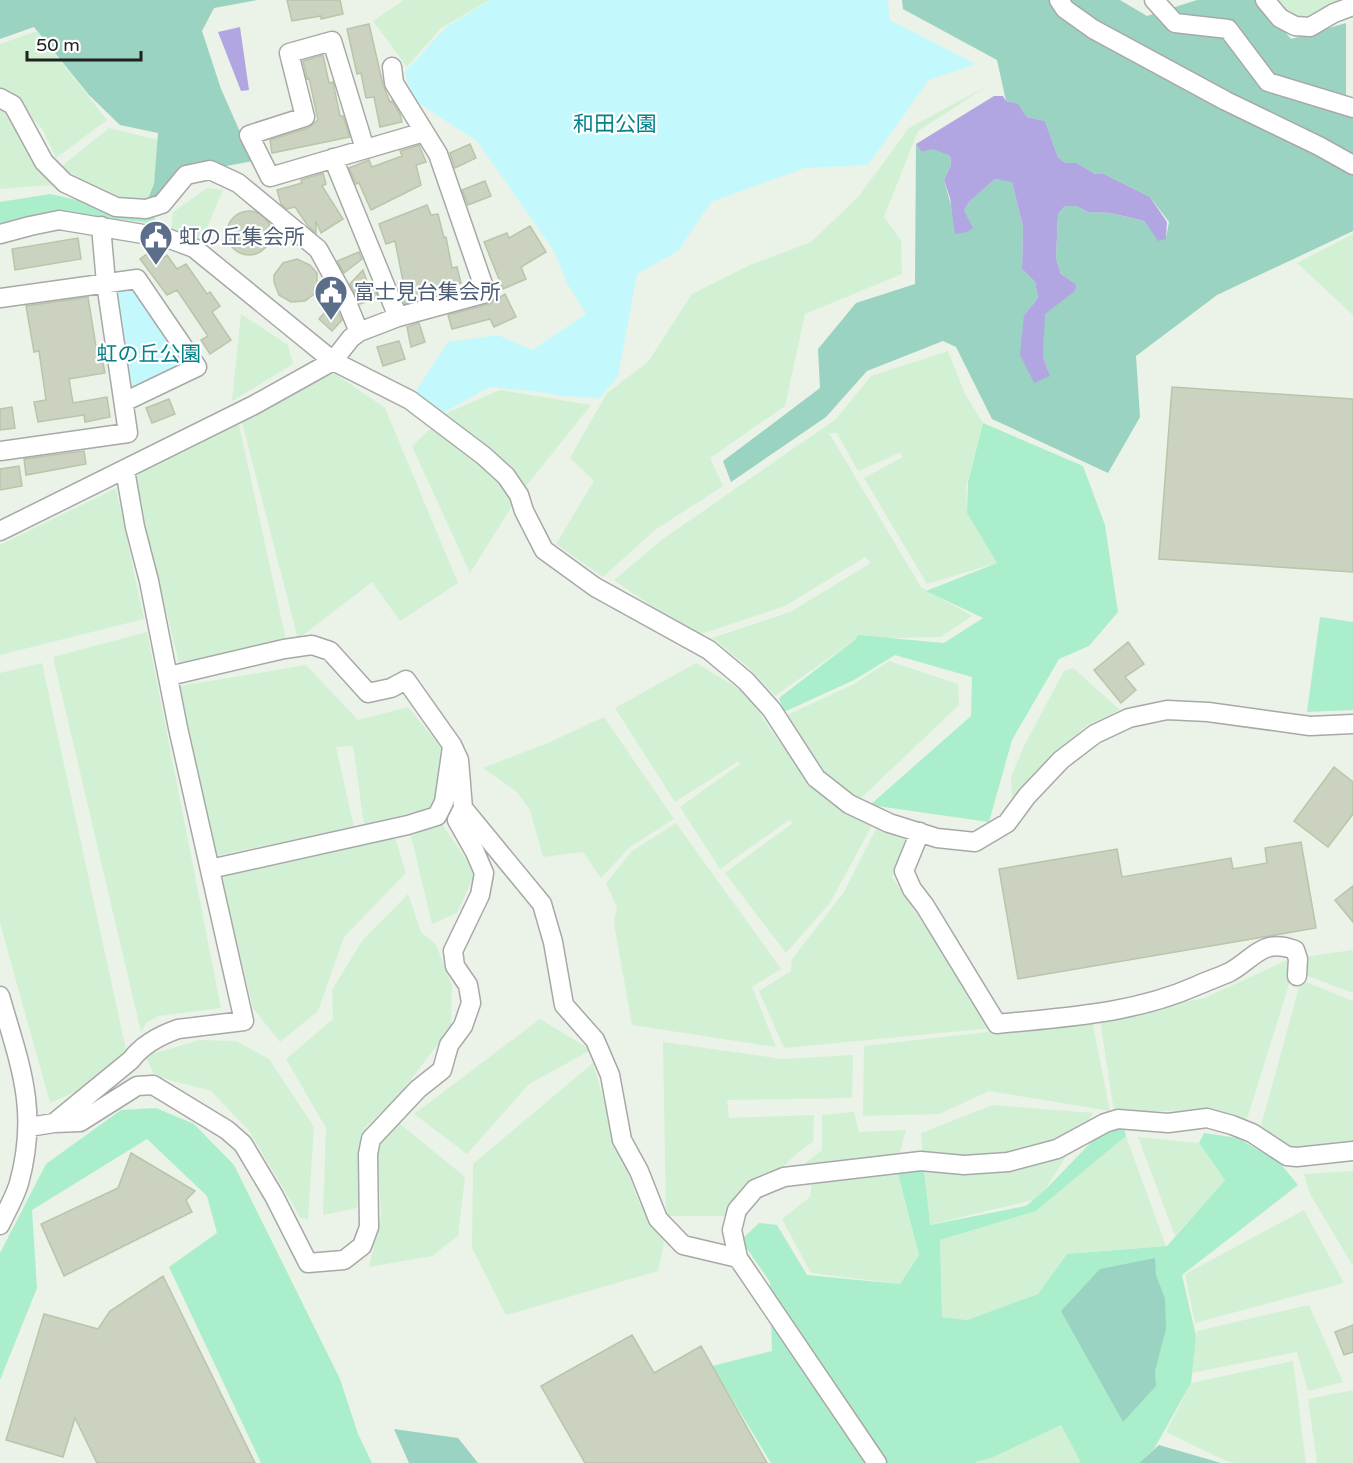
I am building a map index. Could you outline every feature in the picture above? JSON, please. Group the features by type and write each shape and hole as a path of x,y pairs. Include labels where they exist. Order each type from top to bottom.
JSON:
{"street":[{"path":"1059,0 1065,9 1093,29 1226,101 1353,165"},
{"path":"1154,0 1175,23 1228,29 1268,82 1353,108"},
{"path":"1265,0 1280,18 1294,26 1310,27 1353,6"},
{"path":"365,149 332,40 289,53 305,117 249,135 270,177 423,132"},
{"path":"0,531 254,405 333,361 351,338 359,332 398,317 486,293 438,154 394,83 393,67"},
{"path":"0,98 14,105 44,162 65,183 116,207 146,209 162,204 186,175 210,170 238,183 318,249 345,298 359,332"},
{"path":"333,158 398,317"},
{"path":"0,234 30,225 59,220 167,238 194,248 333,361 410,400 484,456 506,476 519,495 529,522 544,550 595,587 709,650 746,681 772,710 816,778 849,804 889,823 937,838 975,842 1007,823 1027,796 1061,760 1095,734 1129,718 1167,710 1208,712 1310,726 1353,724"},
{"path":"0,451 128,433 106,283 101,226"},
{"path":"0,298 137,279 197,367 124,402"},
{"path":"54,1123 131,1060 139,1050 169,1032 244,1021 177,728 169,676 135,527 125,470"},
{"path":"29,1127 80,1122 137,1086 153,1085 226,1130 243,1144 274,1196 308,1263 344,1260 362,1246 369,1227 371,1140 418,1089 442,1070 449,1045 463,1026 471,1003 468,985 455,966 453,951 480,895 484,873 457,820 463,808 459,760 452,745 406,680 391,688 368,693 330,651 312,645 284,649 169,676"},
{"path":"210,869 408,825 436,816 444,802 452,745"},
{"path":"463,808 542,904 553,942 564,1005 595,1040 610,1075 622,1140 639,1172 658,1218 683,1245 738,1258"},
{"path":"920,832 904,871 912,889 925,906 997,1024 1103,1013 1148,1003 1188,990 1230,971 1266,947 1280,945 1295,950 1298,959 1297,976"},
{"path":"0,996 28,1098 29,1127 18,1185 0,1225"},
{"path":"877,1463 738,1258 732,1230 737,1210 755,1190 784,1177 921,1161 964,1165 1008,1162 1056,1149 1105,1123 1118,1119 1168,1123 1207,1118 1252,1133 1287,1156 1298,1157 1353,1151"}],"green space":[{"path":"0,0 257,0 214,8 202,31 221,89 253,161 221,167 145,206 154,184 158,133 120,125 89,95 34,27 0,39"},
{"path":"404,0 489,0 441,28 407,67 373,21"},
{"name":"和田公園","path":"490,0 888,0 890,20 976,64 929,80 868,165 805,168 711,202 678,251 637,274 618,376 600,398 489,387 434,418 410,400 448,342 498,335 532,350 586,314 567,283 554,251 477,141 412,99 405,72 446,27"},
{"path":"902,0 1120,0 1147,16 1197,0 1258,0 1291,39 1346,23 1346,100 1353,106 1353,231 1217,295 1136,356 1140,417 1108,473 992,419 956,347 943,341 867,371 826,417 731,482 723,461 820,388 818,349 856,303 915,284 916,144 921,152 933,148 950,156 951,165 944,180 952,209 964,211 969,202 995,179 1012,181 1023,227 1022,269 1035,282 1038,298 1024,315 1050,376 1043,356 1044,314 1076,284 1061,274 1056,258 1058,214 1065,206 1076,206 1088,212 1111,213 1144,221 1158,240 1166,238 1169,222 1150,197 1102,173 1095,174 1077,163 1065,163 1058,157 1045,121 1027,117 1018,105 1006,101 997,60 903,9"},
{"path":"1271,0 1353,0 1353,4 1302,17 1282,12"},
{"path":"37,31 107,120 56,158 43,130 17,102 0,93 0,44"},
{"path":"989,85 918,131 884,217 901,240 902,274 805,314 785,406 710,458 723,486 655,530 603,577 556,544 594,481 570,458 607,393 648,362 692,294 750,265 811,242 859,196 909,128"},
{"path":"0,106 32,153 51,185 0,189"},
{"path":"109,128 158,140 154,184 145,206 93,190 62,166"},
{"path":"207,188 223,190 202,240 171,230 173,212"},
{"path":"50,194 154,217 157,224 51,211 0,226 0,202"},
{"path":"1353,234 1353,315 1297,263"},
{"name":"虹の丘公園","path":"120,287 134,289 181,357 181,367 138,388 127,384 115,299"},
{"path":"241,314 288,345 293,364 232,401"},
{"path":"948,351 965,394 983,423 966,488 967,513 997,563 927,584 864,478 903,457 899,453 858,471 837,433 829,433 921,587 972,616 941,637 856,639 775,696 747,666 712,638 790,612 871,563 865,557 785,606 695,636 614,580 663,539 836,419 871,376"},
{"path":"334,373 385,408 458,583 400,621 372,582 298,639 241,418"},
{"path":"500,390 591,405 519,495 470,573 412,446 447,413"},
{"path":"238,420 286,640 179,663 132,473"},
{"path":"983,423 1083,466 1105,525 1118,612 1089,646 1059,659 1012,740 989,822 870,805 971,716 972,677 895,655 854,680 784,712 779,698 856,639 858,635 944,643 983,618 926,591 997,563 967,513 968,482"},
{"path":"116,488 144,619 0,655 0,545"},
{"path":"1320,617 1353,622 1353,710 1307,712"},
{"path":"147,632 221,1008 159,1016 147,1022 141,1032 53,657"},
{"path":"889,661 958,684 959,705 859,800 822,769 783,717 854,684"},
{"path":"42,663 126,1050 87,1087 50,1103 0,923 0,673"},
{"path":"696,663 746,693 777,739 815,784 871,827 830,903 786,953 725,873 793,823 789,820 720,869 680,807 740,764 739,761 675,802 615,708"},
{"path":"306,665 358,720 408,707 443,750 436,807 364,824 353,746 336,747 354,827 215,856 180,686"},
{"path":"1073,668 1120,710 1086,726 1012,798 1011,777 1024,746 1064,671"},
{"path":"604,717 674,819 630,847 601,878 583,852 543,857 530,810 517,792 483,768 550,742"},
{"path":"676,823 781,969 752,987 776,1047 632,1025 614,923 617,907 606,883 632,851"},
{"path":"442,824 464,856 474,876 457,913 432,924 411,836"},
{"path":"876,829 909,841 892,877 993,1028 784,1048 759,991 791,971 792,959 844,892"},
{"path":"395,838 406,873 344,937 318,1011 280,1042 253,1008 221,877"},
{"path":"408,894 421,932 436,945 452,986 451,1027 399,1095 365,1128 357,1208 323,1215 326,1128 286,1059 333,1019 332,990 362,941"},
{"path":"1353,950 1353,993 1300,973 1304,957"},
{"path":"1287,960 1291,978 1246,1122 1204,1110 1114,1112 1100,1019 1205,998"},
{"path":"1301,980 1353,1001 1353,1143 1308,1149 1283,1144 1261,1126"},
{"path":"540,1019 591,1050 529,1084 467,1154 414,1114"},
{"path":"1092,1020 1110,1111 989,1091 939,1114 863,1116 864,1046"},
{"path":"200,1040 236,1041 269,1059 314,1127 308,1220 300,1217 250,1132 211,1091 155,1076 145,1056"},
{"path":"663,1042 783,1059 853,1055 852,1098 727,1100 729,1118 814,1115 813,1142 781,1169 744,1186 725,1216 666,1216"},
{"path":"593,1063 611,1125 639,1202 664,1242 658,1271 506,1315 472,1248 473,1164"},
{"path":"993,1105 1093,1113 1037,1199 929,1225 921,1133"},
{"path":"156,1108 194,1124 234,1165 340,1379 358,1434 372,1463 261,1463 169,1267 217,1233 207,1196 147,1139 32,1210 37,1288 0,1380 0,1253 46,1164 121,1110"},
{"path":"854,1112 859,1132 906,1130 896,1166 919,1255 900,1284 811,1273 782,1219 810,1197 812,1181 798,1169 822,1150 822,1115"},
{"path":"1122,1120 1126,1136 1036,1211 940,1240 942,1317 967,1320 1038,1294 1067,1254 1167,1246 1225,1180 1199,1143 1204,1133 1238,1138 1280,1163 1298,1185 1182,1275 1196,1336 1191,1383 1154,1449 1139,1463 1081,1463 1061,1425 993,1457 974,1463 771,1463 712,1366 772,1351 770,1282 741,1240 759,1223 777,1225 807,1275 900,1284 919,1255 896,1166 924,1171 930,1225 1026,1206 1045,1190 1100,1133"},
{"path":"399,1123 465,1177 458,1236 432,1256 369,1267 381,1215 377,1148"},
{"path":"1126,1136 1166,1246 1067,1254 1038,1294 967,1320 942,1317 940,1240 1036,1211"},
{"path":"1138,1137 1199,1143 1225,1180 1175,1236"},
{"path":"1353,1171 1353,1266 1310,1194 1304,1174"},
{"path":"1304,1210 1344,1283 1195,1323 1185,1274"},
{"path":"1155,1258 1156,1275 1165,1299 1166,1329 1155,1371 1156,1386 1123,1422 1061,1311 1100,1269"},
{"path":"1309,1305 1343,1382 1308,1391 1297,1352 1191,1373 1197,1331"},
{"path":"1293,1361 1306,1463 1234,1463 1166,1432 1191,1383"},
{"path":"1353,1390 1353,1463 1317,1463 1308,1399"},
{"path":"1061,1425 1081,1463 976,1463 984,1460"},
{"path":"394,1429 458,1438 478,1463 409,1463"},
{"path":"1159,1445 1221,1463 1139,1463"}],"shaded area":[{"path":"240,27 249,90 241,91 218,32"},
{"path":"994,96 1003,96 1006,101 1018,104 1027,117 1045,121 1058,157 1065,163 1077,163 1095,174 1102,173 1150,197 1167,222 1166,239 1158,241 1144,221 1111,213 1088,212 1076,206 1065,206 1058,214 1056,258 1061,274 1076,284 1075,291 1045,314 1043,356 1050,376 1034,383 1020,355 1024,315 1038,298 1035,282 1022,269 1023,227 1012,182 995,179 969,202 964,211 973,228 967,232 955,234 950,198 944,180 951,165 950,156 933,149 921,152 916,144"}],"building":[{"path":"287,0 340,0 343,14 321,19 321,16 292,21"},
{"path":"369,24 383,85 390,102 392,101 400,114 402,122 380,127 374,97 366,98 361,73 357,74 347,29"},
{"path":"323,55 329,83 333,82 340,116 343,116 350,137 272,153 270,140 308,128 318,120 303,61"},
{"path":"470,144 476,158 455,168 450,153"},
{"path":"419,145 426,162 416,165 421,185 371,210 359,183 356,184 349,168 369,160 372,167 402,156 400,151"},
{"path":"323,173 326,184 322,186 343,219 321,233 316,221 316,233 308,226 295,207 287,209 281,204 277,190 302,183 301,180"},
{"path":"485,181 491,196 468,205 462,190"},
{"path":"427,205 431,215 438,214 444,238 446,237 452,268 457,267 461,283 423,294 424,298 405,304 398,282 403,281 395,241 386,244 379,224"},
{"path":"249,211 264,218 271,233 264,248 249,255 234,248 227,233 234,218"},
{"path":"530,226 546,252 521,267 526,279 503,289 484,242 507,233 509,238"},
{"path":"78,238 81,259 15,270 12,249"},
{"path":"150,252 152,254 154,252 157,256 160,254 163,258 167,255 177,269 186,264 207,294 210,292 220,306 212,312 231,340 210,354 201,340 208,336 177,290 167,295 140,259"},
{"path":"359,252 362,259 344,273 337,261"},
{"path":"297,259 310,265 317,273 317,286 314,288 318,291 305,301 291,302 279,295 274,275 283,263"},
{"path":"363,270 368,284 372,282 378,297 360,304 350,284"},
{"path":"505,294 516,317 494,327 490,319 452,329 448,315 489,304"},
{"path":"88,297 97,353 101,352 105,373 69,379 73,403 107,397 110,417 85,422 84,415 38,422 34,402 46,400 39,351 34,352 26,306"},
{"path":"332,304 342,320 332,331 319,319"},
{"path":"419,323 425,342 411,347 407,327"},
{"path":"399,341 405,359 383,366 377,347"},
{"path":"1172,387 1353,399 1353,572 1159,559"},
{"path":"169,399 175,414 152,423 146,408"},
{"path":"12,407 15,428 0,430 0,409"},
{"path":"84,451 86,464 26,475 24,459"},
{"path":"19,466 22,486 0,490 0,469"},
{"path":"1128,642 1144,664 1125,677 1136,690 1121,703 1094,670"},
{"path":"1334,767 1353,782 1353,814 1328,847 1294,821"},
{"path":"1301,842 1316,928 1018,979 999,869 1117,849 1122,877 1231,858 1233,869 1267,863 1265,848"},
{"path":"1353,886 1353,922 1335,900"},
{"path":"131,1153 195,1191 186,1200 192,1212 64,1276 41,1224 118,1188"},
{"path":"163,1276 255,1463 97,1463 75,1418 63,1457 6,1440 44,1314 98,1329 110,1311"},
{"path":"1353,1325 1353,1352 1344,1355 1335,1332"},
{"path":"632,1335 654,1373 701,1346 767,1463 585,1463 541,1386"}],"place":[{"name":"虹の丘集会所","path":"156,266"},
{"name":"富士見台集会所","path":"331,321"}]}
